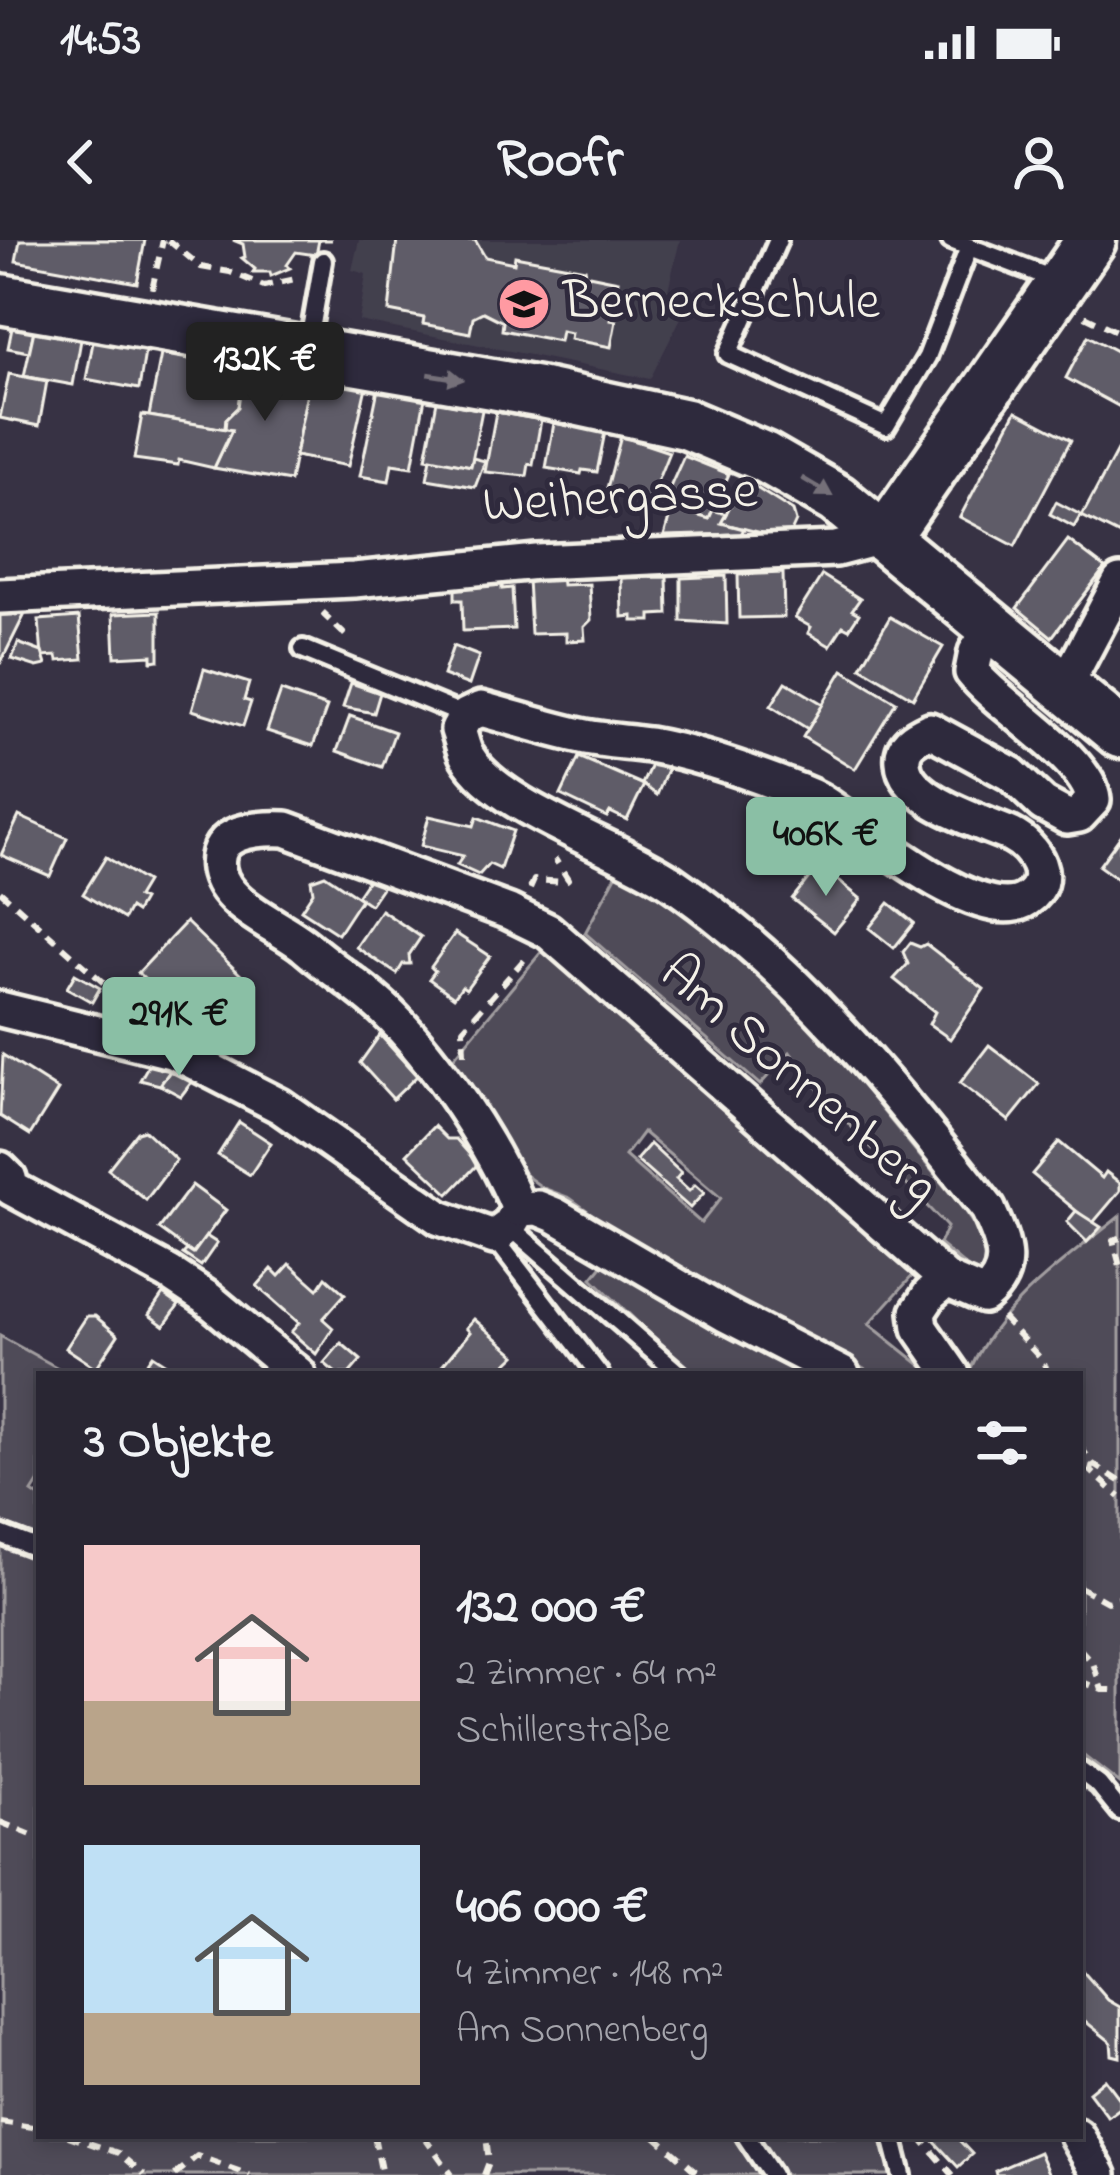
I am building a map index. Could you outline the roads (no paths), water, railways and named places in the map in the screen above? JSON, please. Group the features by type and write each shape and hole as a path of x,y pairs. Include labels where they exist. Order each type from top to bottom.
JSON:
{"main road":[{"path":"886,536 1091,240"},
{"path":"0,299 538,392 686,424 800,476 886,536 1120,733"}],"street":[{"name":"Weihergasse","path":"0,596 354,580 537,562 836,549 886,536"},
{"path":"1064,688 1120,582"},
{"path":"466,716 481,709 585,737 681,752 755,775 820,800 852,826 957,891 1001,906 1019,904 1037,890 1042,878 1041,867 1028,848 922,791 906,776 902,758 906,746 929,730 1010,774 1043,804 1067,817 1079,815 1093,800 1092,789 1078,768 982,686 972,672 976,652 993,627"},
{"name":"Am Sonnenberg","path":"466,716 458,730 468,758 494,785 664,878 713,913 802,991 988,1209 1004,1245 1006,1268 984,1297 947,1280 548,932 509,911 286,829 255,827 232,836 219,853 218,871 230,892 385,1009 414,1043 493,1154 508,1224"},
{"path":"0,1009 175,1052 280,1106 440,1218 508,1224 538,1208 555,1215 725,1314 836,1371"},
{"path":"4,1185 188,1286 294,1371"},
{"path":"947,1280 917,1312 920,1328 950,1371"},
{"path":"1079,2139 1100,2175"}],"lane":[{"path":"778,240 728,354 886,426 927,357 969,247"},
{"path":"950,240 1062,284"},
{"path":"307,354 323,261"},
{"path":"303,649 466,716"},
{"path":"508,1224 597,1371"},
{"path":"508,1224 676,1371"},
{"path":"0,1534 36,1548"},
{"path":"1083,1773 1120,1811"},
{"path":"748,2139 772,2175"},
{"path":"893,2139 902,2175"}],"place":[{"name":"Berneckschule","path":"524,304"}]}
